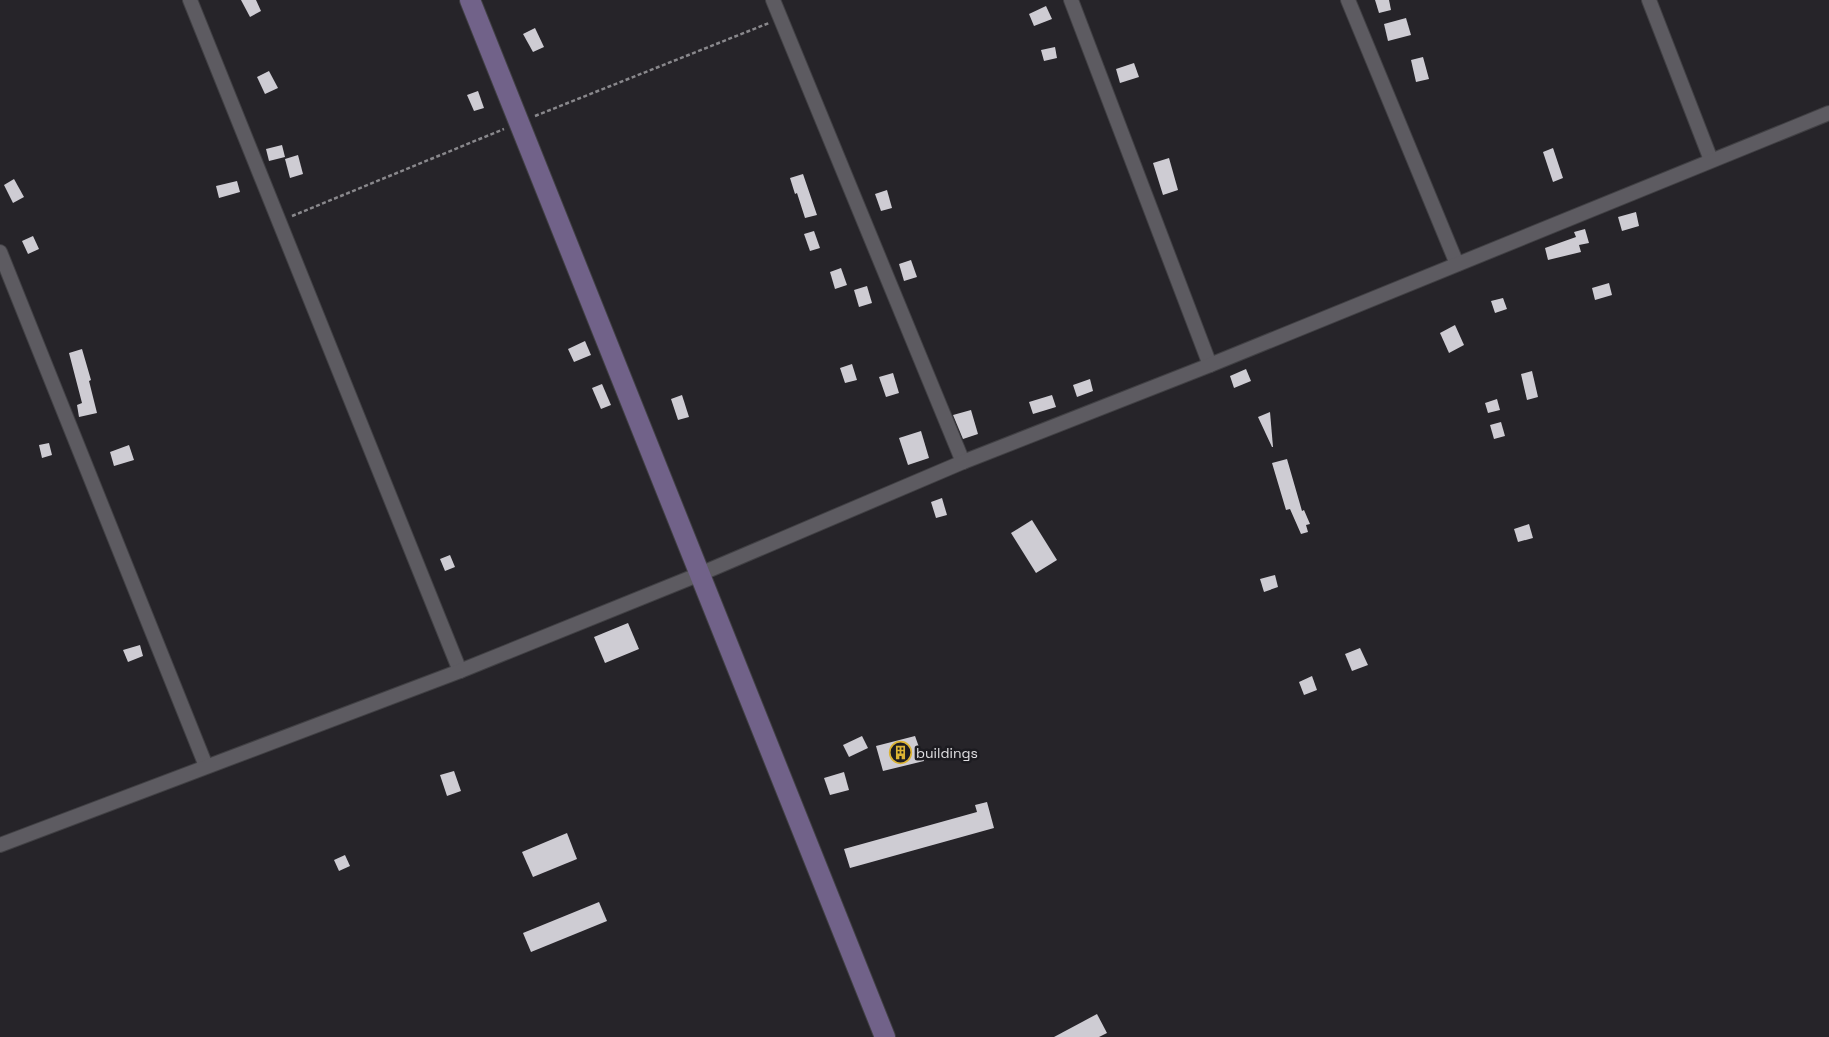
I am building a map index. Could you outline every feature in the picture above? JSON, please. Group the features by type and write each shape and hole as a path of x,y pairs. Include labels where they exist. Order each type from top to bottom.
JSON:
{"street":[{"path":"190,0 460,671"},
{"path":"470,0 885,1037"},
{"path":"773,0 963,462"},
{"path":"1071,0 1210,365"},
{"path":"1348,0 1457,264"},
{"path":"1649,0 1711,160"},
{"path":"0,845 460,671 700,574 963,462 1210,365 1829,113"},
{"path":"0,252 206,766"}],"building":[{"path":"241,0 256,0 261,11 250,17"},
{"path":"1375,0 1389,0 1391,10 1379,13"},
{"path":"1046,6 1052,19 1034,26 1029,14"},
{"path":"1406,18 1411,35 1388,41 1384,24"},
{"path":"535,28 544,47 533,52 523,34"},
{"path":"1055,47 1057,58 1044,61 1041,50"},
{"path":"1423,57 1429,79 1416,82 1411,60"},
{"path":"1134,63 1139,77 1120,83 1116,69"},
{"path":"269,71 278,88 265,94 257,77"},
{"path":"478,91 484,108 474,111 467,95"},
{"path":"282,145 285,157 269,161 266,149"},
{"path":"1553,148 1563,178 1553,182 1543,152"},
{"path":"298,155 303,174 290,178 285,159"},
{"path":"1169,158 1178,190 1163,195 1153,163"},
{"path":"803,174 817,215 805,218 790,178"},
{"path":"14,179 24,197 13,203 4,185"},
{"path":"237,181 240,192 219,198 216,186"},
{"path":"887,190 892,208 881,211 875,194"},
{"path":"1636,212 1639,226 1622,231 1618,217"},
{"path":"1585,229 1589,243 1579,245 1581,252 1548,260 1545,248 1576,237 1574,232"},
{"path":"814,231 820,248 810,251 804,234"},
{"path":"33,236 39,249 28,254 22,241"},
{"path":"911,260 917,277 904,281 899,264"},
{"path":"841,268 847,285 835,289 830,272"},
{"path":"1609,283 1612,295 1595,300 1592,288"},
{"path":"867,286 872,303 859,307 854,290"},
{"path":"1503,298 1507,309 1495,313 1491,301"},
{"path":"1455,325 1464,345 1449,353 1440,333"},
{"path":"585,341 591,355 574,362 568,349"},
{"path":"82,349 91,380 89,381 97,413 79,417 77,405 82,403 69,353"},
{"path":"852,364 857,380 845,383 840,368"},
{"path":"1246,369 1251,381 1234,388 1230,376"},
{"path":"1532,371 1538,397 1527,400 1521,374"},
{"path":"893,373 899,393 886,397 879,377"},
{"path":"1090,379 1093,391 1077,397 1073,385"},
{"path":"602,384 611,405 601,409 592,388"},
{"path":"682,395 689,417 678,420 671,399"},
{"path":"1052,395 1056,407 1033,414 1029,402"},
{"path":"1497,399 1500,410 1488,413 1485,403"},
{"path":"971,410 978,434 963,439 953,415"},
{"path":"1270,412 1273,447 1258,417"},
{"path":"1501,422 1505,436 1494,439 1490,425"},
{"path":"921,431 929,458 908,465 899,438"},
{"path":"49,443 52,455 42,458 39,445"},
{"path":"129,445 134,460 114,466 110,452"},
{"path":"1287,459 1302,511 1304,510 1310,524 1306,525 1308,532 1301,534 1290,509 1286,510 1272,463"},
{"path":"942,498 947,515 936,518 931,502"},
{"path":"1032,520 1057,560 1036,573 1011,533"},
{"path":"1529,524 1533,538 1518,542 1514,529"},
{"path":"450,555 455,567 445,571 440,559"},
{"path":"1275,575 1278,587 1264,592 1260,579"},
{"path":"628,623 639,649 605,663 594,637"},
{"path":"140,645 143,656 128,662 123,650"},
{"path":"1360,648 1368,665 1352,671 1345,654"},
{"path":"1312,676 1317,690 1304,695 1299,682"},
{"path":"862,736 868,748 849,757 843,745"},
{"name":"buildings","path":"915,736 924,761 883,771 876,746"},
{"path":"454,771 461,791 447,796 440,775"},
{"path":"844,772 849,790 830,795 824,778"},
{"path":"987,802 994,828 850,868 844,849 977,812 975,805"},
{"path":"567,833 577,859 533,877 522,852"},
{"path":"345,855 350,866 339,871 334,860"},
{"path":"599,902 607,921 531,952 523,933"},
{"path":"1097,1014 1107,1033 1099,1037 1054,1037"}],"place":[{"name":"buildings","path":"900,753"}]}
